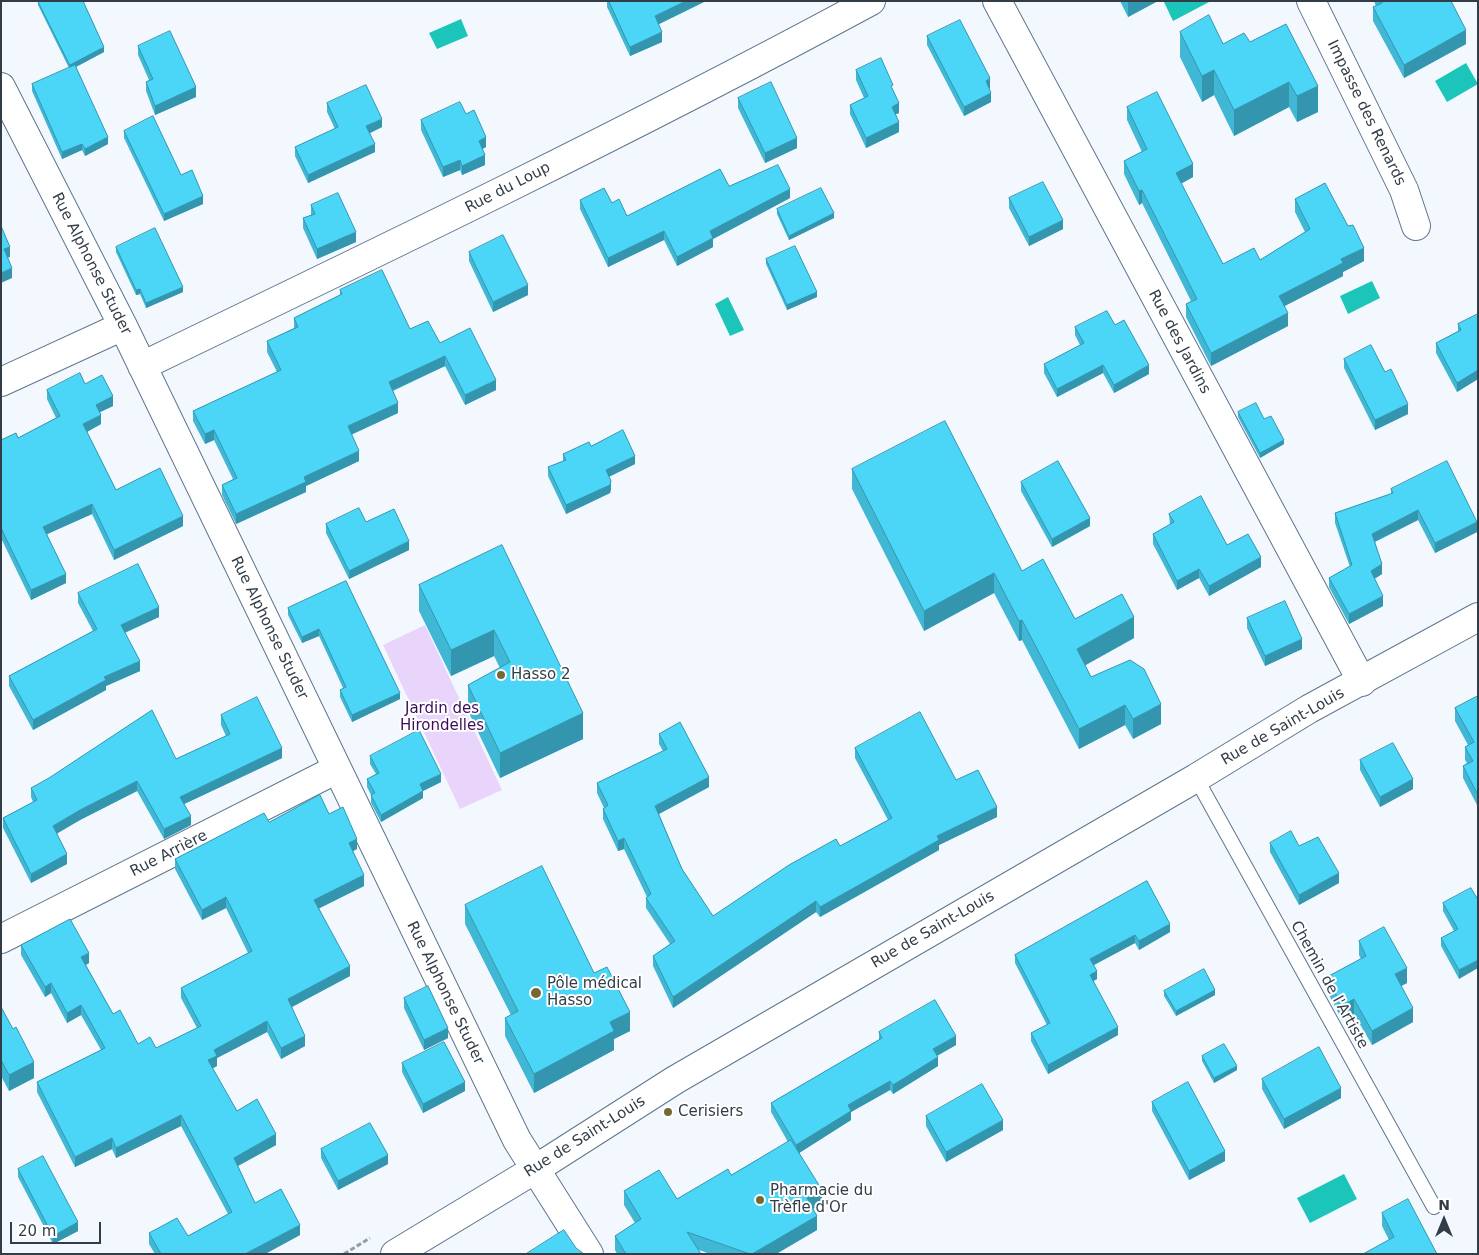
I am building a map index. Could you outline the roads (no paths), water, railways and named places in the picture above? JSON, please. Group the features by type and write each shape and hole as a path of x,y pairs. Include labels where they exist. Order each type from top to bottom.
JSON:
{"street":[{"name":"Rue du Loup","path":"142,366 438,223 779,51 871,1"},
{"name":"Rue des Jardins","path":"997,1 1362,682"},
{"name":"Impasse des Renards","path":"1311,1 1404,190 1416,226"},
{"name":"Rue Alphonse Studer","path":"1,87 123,326 517,1140 534,1170 589,1254"},
{"path":"1,382 123,326"},
{"name":"Rue de Saint-Louis","path":"395,1254 534,1170 676,1080 1310,710 1478,617"},
{"name":"Rue Arrière","path":"1,939 336,769"}],"lane":[{"name":"Chemin de l'Artiste","path":"1196,778 1434,1207"}],"place":[{"name":"Hasso 2","path":"501,675"},
{"name":"Pôle médical Hasso","path":"536,993"},
{"name":"Cerisiers","path":"668,1112"},
{"name":"Pharmacie du Trèfle d'Or","path":"760,1200"}],"park label":[{"name":"Jardin des Hirondelles","path":"442,718"}]}
